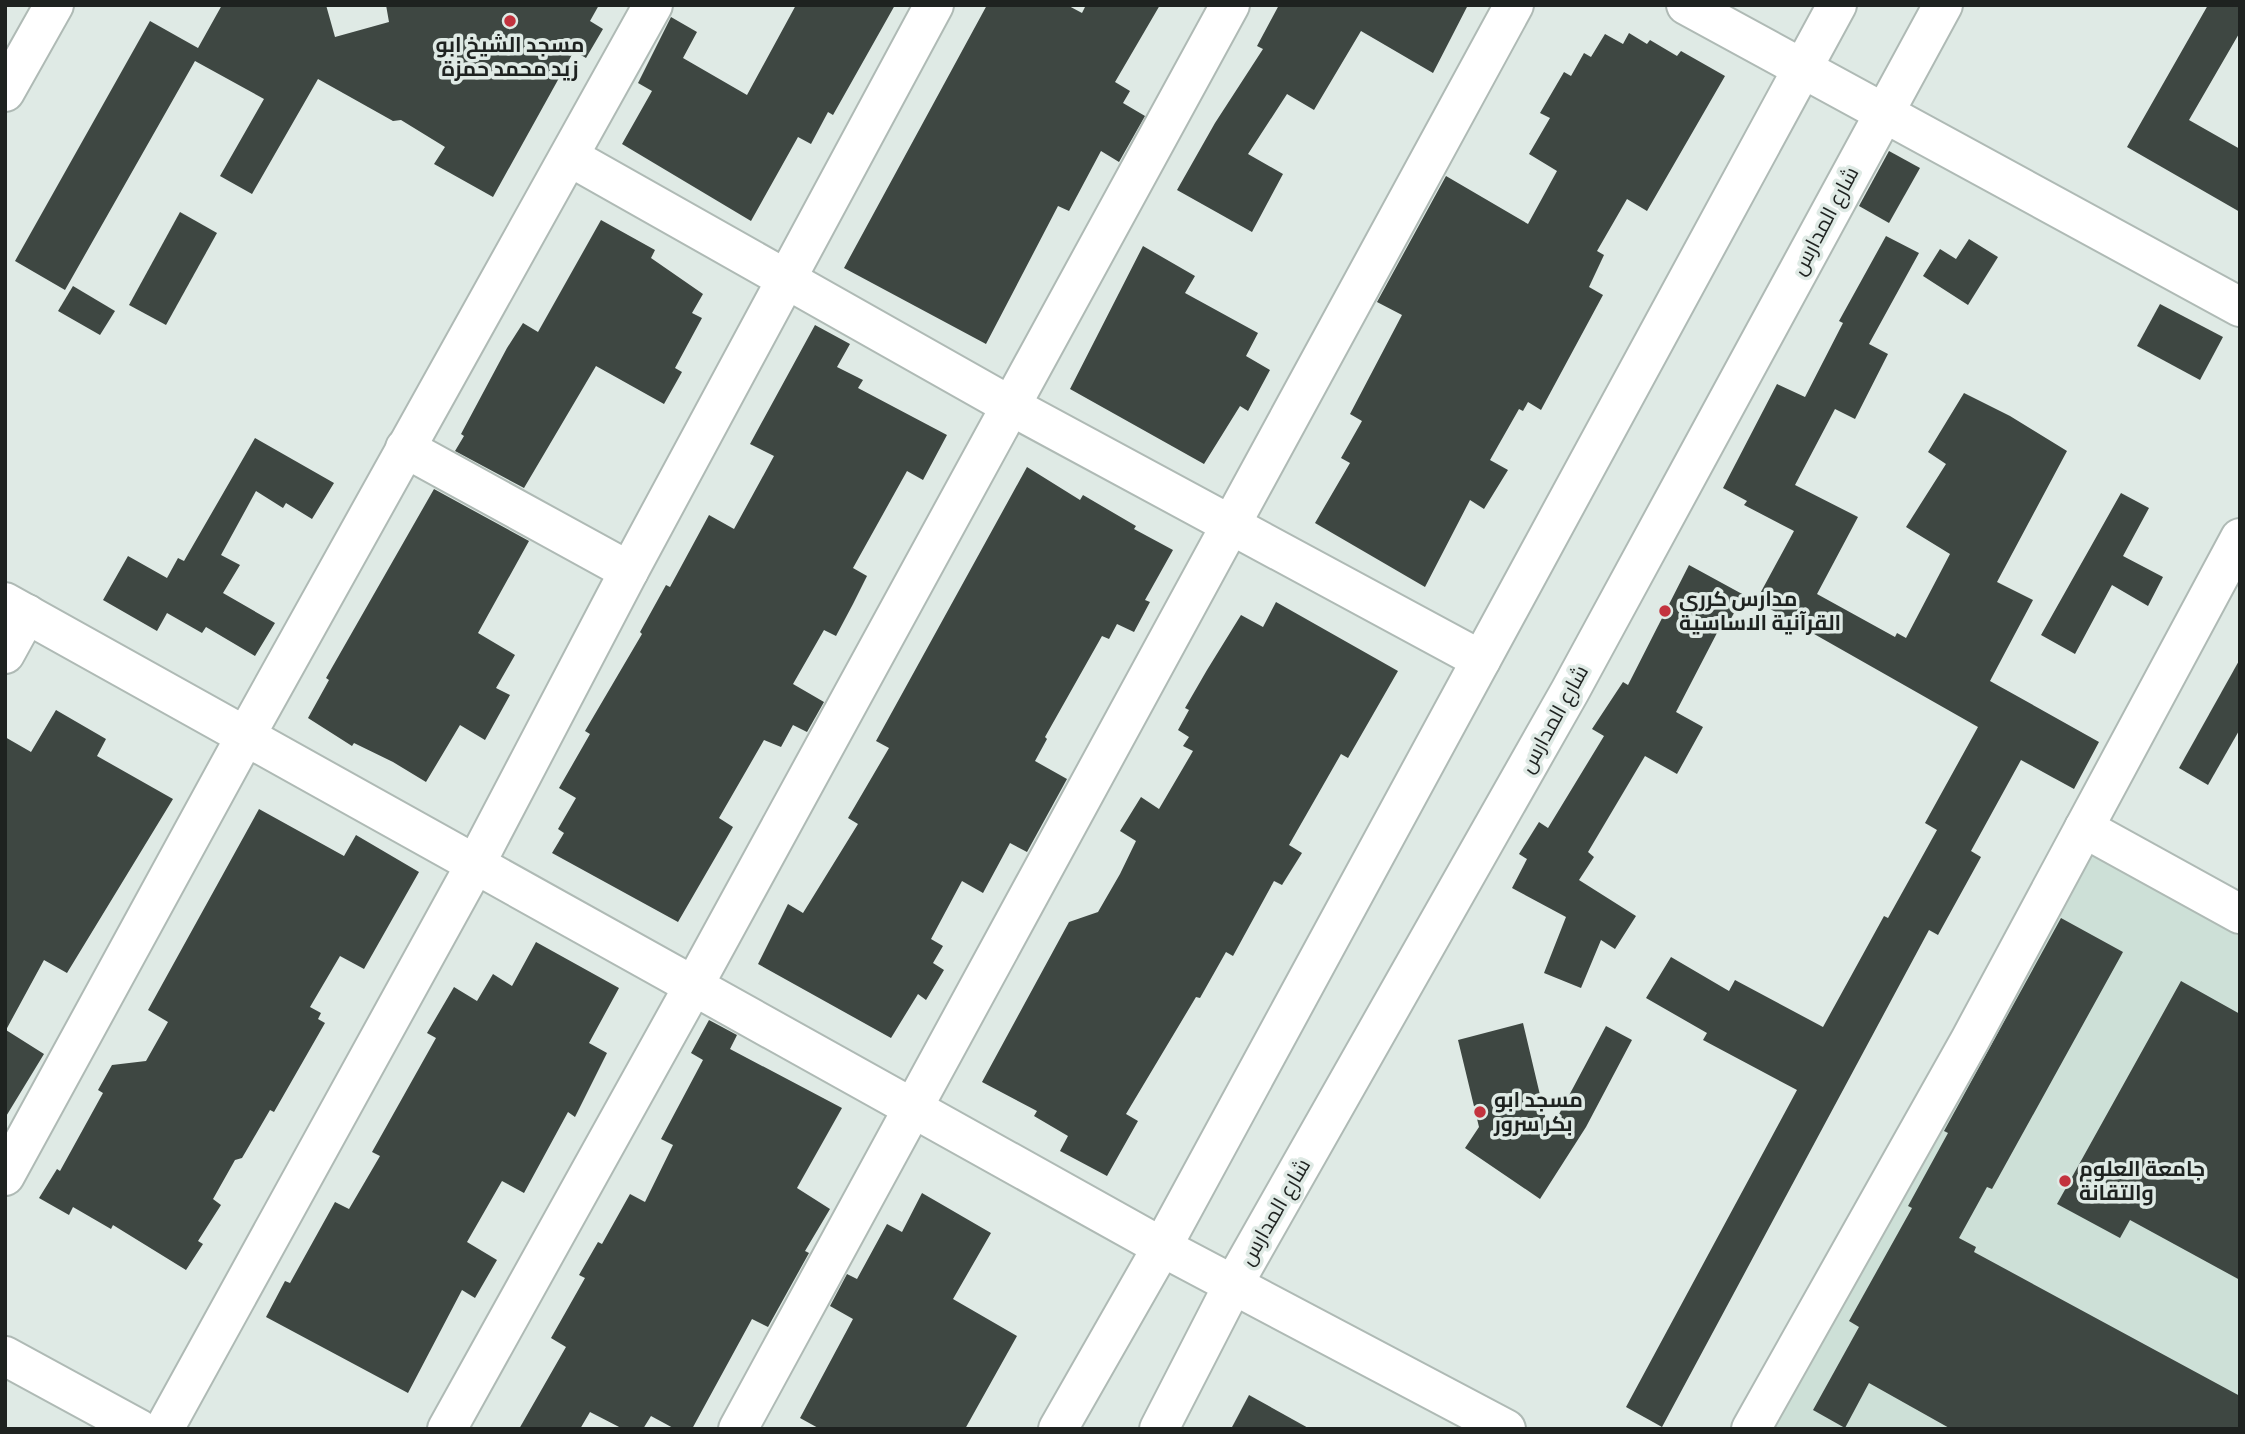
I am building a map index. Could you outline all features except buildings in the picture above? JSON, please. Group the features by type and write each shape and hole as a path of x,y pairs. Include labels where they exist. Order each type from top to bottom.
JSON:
{"street":[{"path":"5,92 54,5"},
{"path":"5,1176 405,447 653,5"},
{"path":"164,1429 476,863 629,571 934,5"},
{"path":"447,1429 694,985 1230,5"},
{"path":"738,1429 1514,5"},
{"path":"1686,5 2240,307"},
{"path":"1058,1429 1162,1247 1837,5"},
{"name":"شارع المدارس","path":"1159,1429 1233,1285 1570,691 1943,5"},
{"path":"570,157 1009,405 1230,527 1481,660"},
{"path":"405,447 629,571"},
{"path":"1751,1429 1970,1040 2240,538"},
{"path":"5,654 16,608 1162,1247 1507,1429"},
{"path":"2084,828 2240,914"},
{"path":"5,1356 139,1429"}],"shaded area":[{"name":"جامعة العلوم والتقانة","path":"2075,844 2240,934 2240,1429 1754,1429"}],"place":[{"name":"مسجد الشيخ ابو زيد محمد حمزة","path":"510,21"},
{"name":"مدارس كرري القرآنية الاساسية","path":"1665,611"},
{"name":"مسجد ابو بكر سرور","path":"1480,1112"},
{"name":"جامعة العلوم والتقانة","path":"2065,1181"}]}
